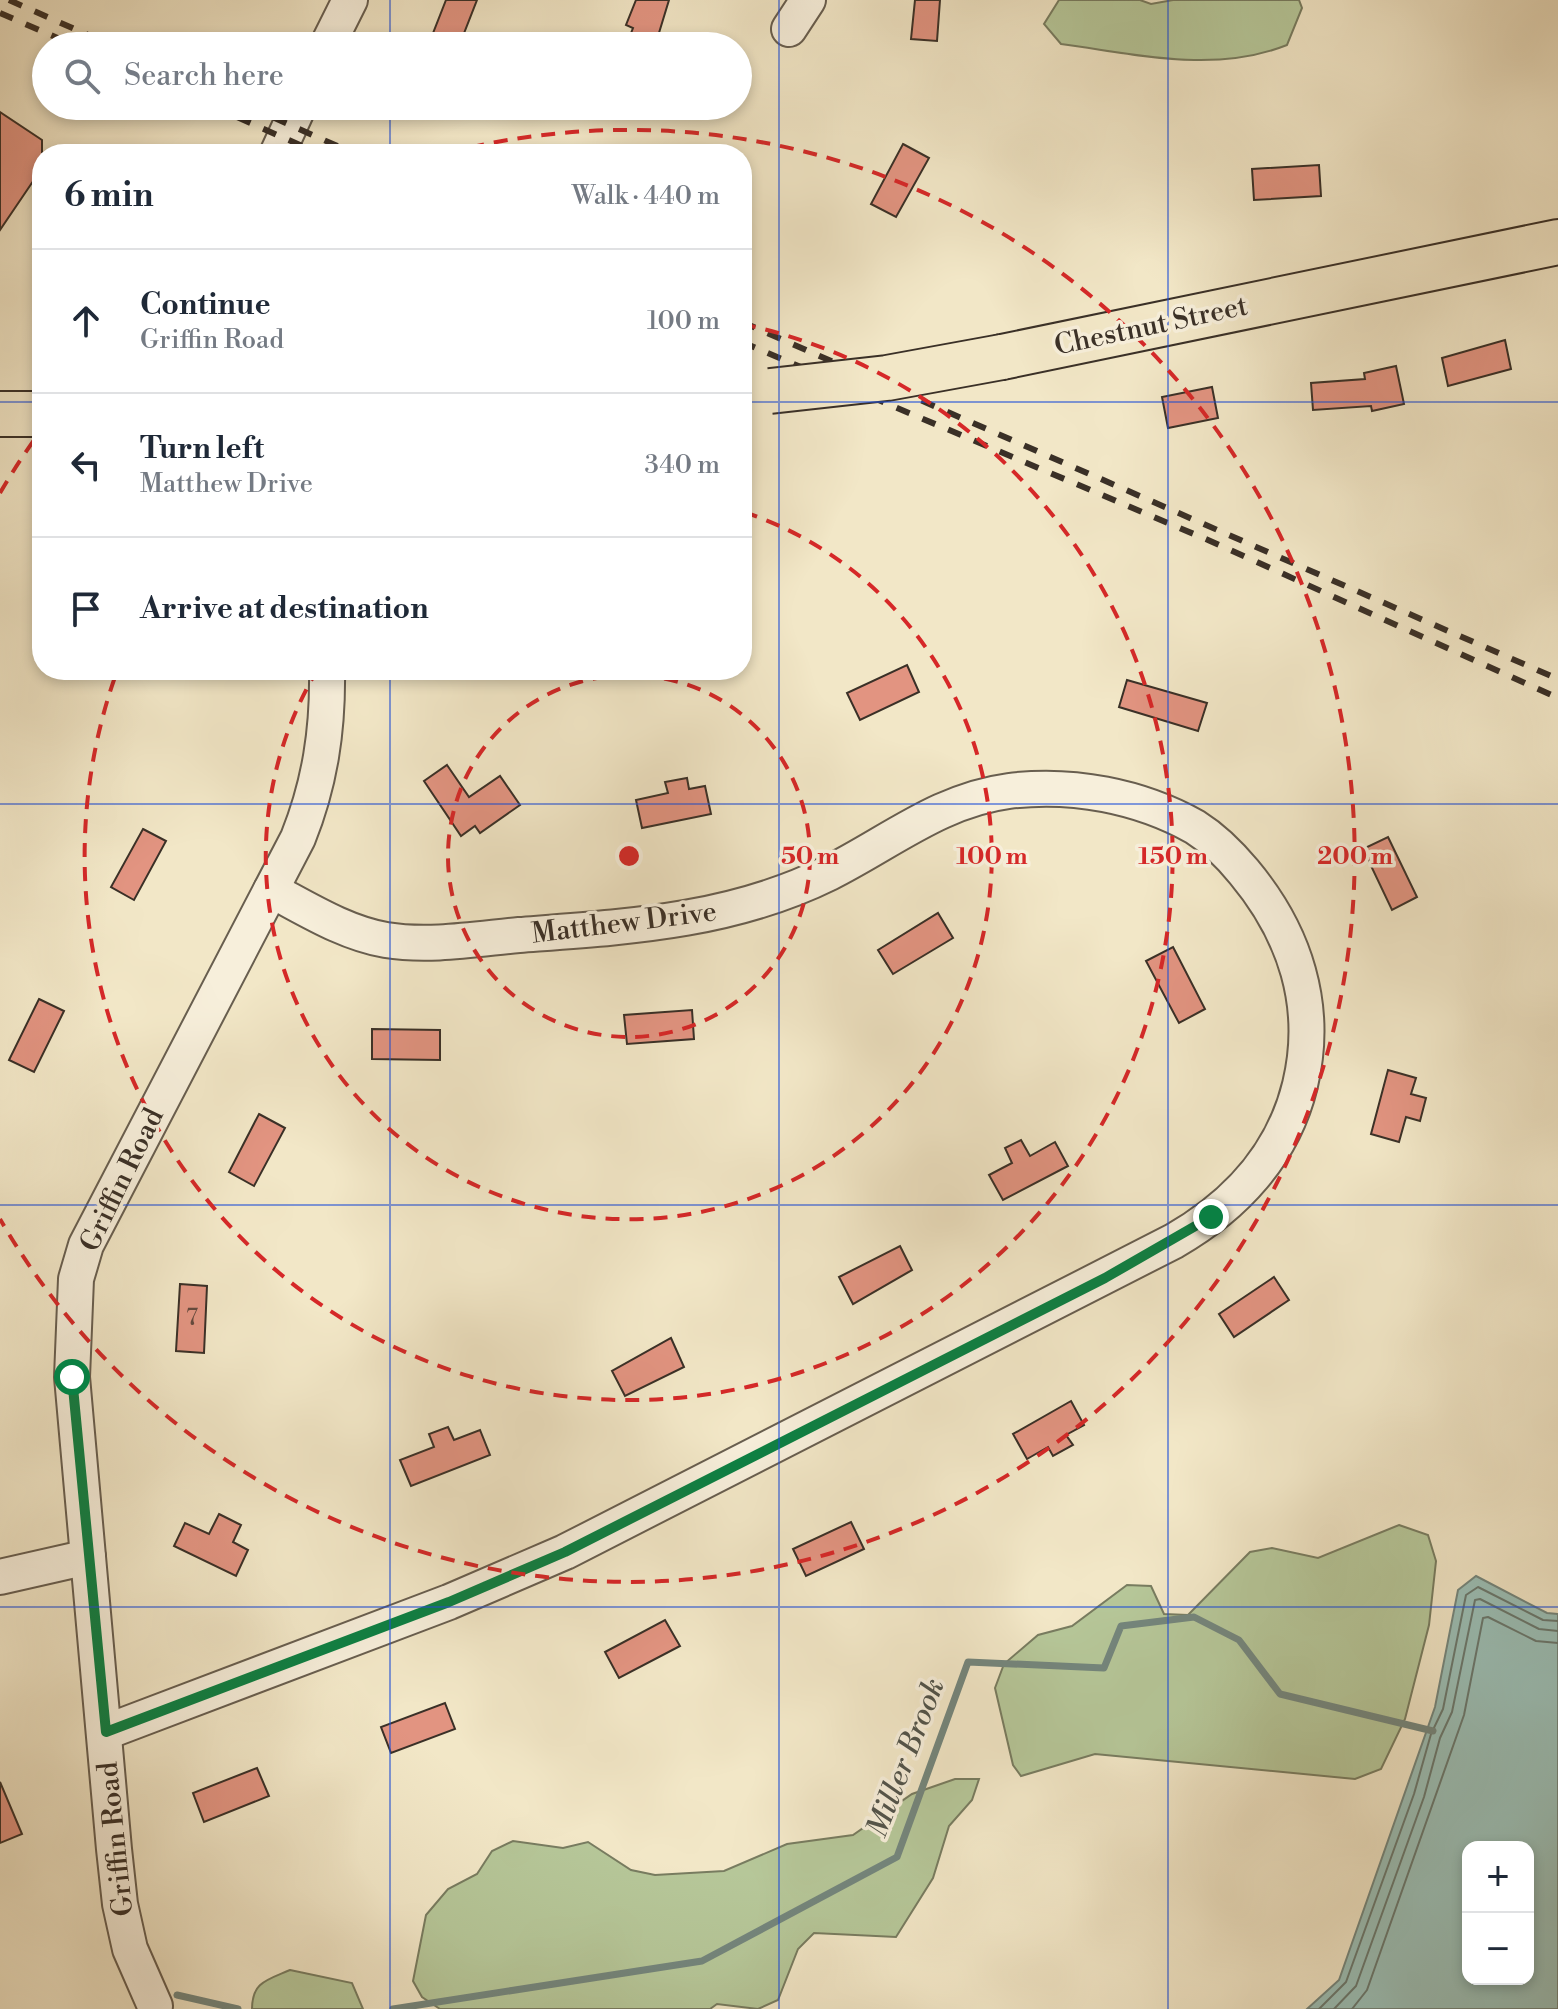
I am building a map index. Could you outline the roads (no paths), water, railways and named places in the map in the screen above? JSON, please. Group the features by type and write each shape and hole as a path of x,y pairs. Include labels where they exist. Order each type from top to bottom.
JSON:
{"main road":[{"name":"Chestnut Street","path":"756,392 887,378 1002,357 1558,242"},
{"path":"0,414 32,414"}],"street":[{"path":"334,32 350,0"},
{"path":"789,29 808,0"},
{"path":"282,144 293,120"},
{"name":"Griffin Road","path":"155,2006 136,1969 120,1904 72,1377 76,1279 86,1245 271,890 311,805 325,741 327,680"},
{"name":"Matthew Drive","path":"106,1732 449,1602 565,1552 1174,1241 1198,1227 1237,1195 1262,1167 1288,1121 1302,1075 1308,1031 1307,1007 1294,956 1274,913 1231,857 1197,829 1148,806 1113,796 1012,791 972,797 931,815 830,873 781,894 730,911 659,924 421,943 358,932 271,890"},
{"path":"0,1577 88,1557"}],"water":[{"path":"1476,1576 1547,1613 1558,1614 1558,2009 1307,2009 1339,1980 1435,1707 1458,1590"}],"waterway":[{"name":"Miller Brook","path":"393,2009 702,1961 897,1857 968,1662 1104,1668 1121,1626 1194,1617 1239,1640 1280,1694 1433,1731"},
{"name":"Miller Brook","path":"177,1995 238,2009"}],"railway":[{"path":"9,0 81,32"},
{"path":"0,13 44,32"},
{"path":"244,120 298,144"},
{"path":"279,120 333,144"},
{"path":"752,326 1558,679"},
{"path":"752,346 1208,540 1558,698"}]}
